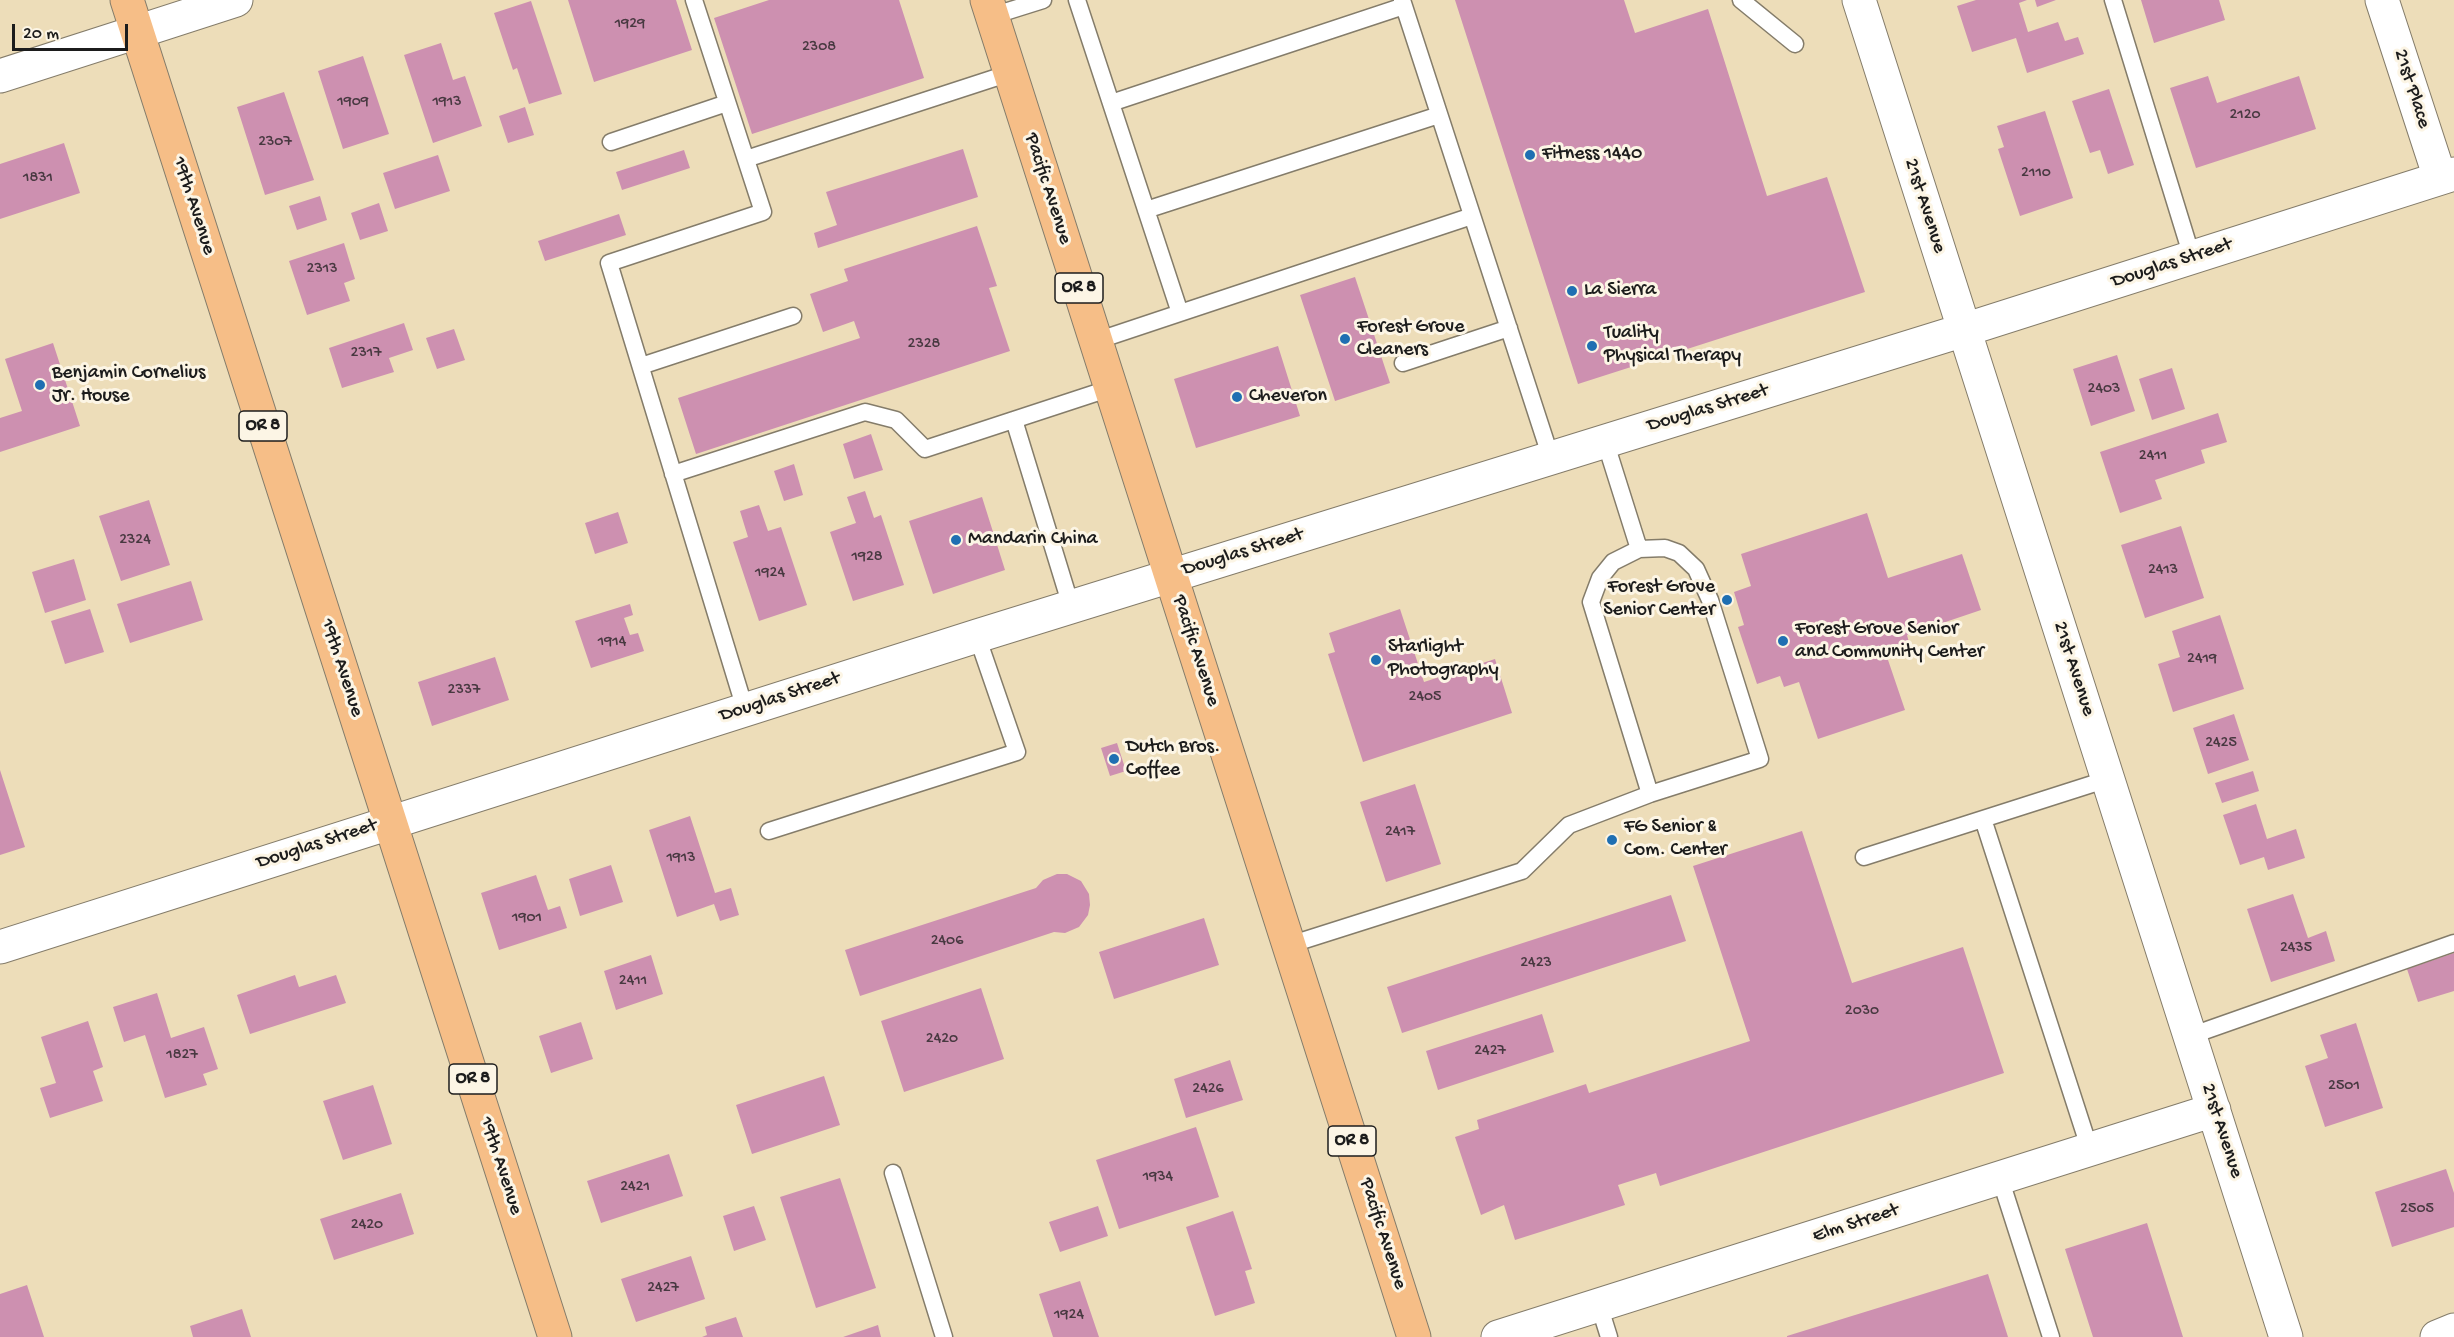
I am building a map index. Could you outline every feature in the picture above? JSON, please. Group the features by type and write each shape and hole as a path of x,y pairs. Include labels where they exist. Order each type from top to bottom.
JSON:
{"main road":[{"name":"19th Avenue","path":"127,0 553,1337"},
{"name":"Pacific Avenue","path":"990,8 1414,1337"}],"street":[{"path":"0,76 236,0"},
{"name":"21st Avenue","path":"1859,0 2286,1337"},
{"name":"21st Place","path":"2382,0 2447,176"},
{"name":"Douglas Street","path":"0,947 1071,606 1964,330 2447,176"},
{"name":"Elm Street","path":"1498,1337 2214,1110"},
{"path":"2437,1337 2454,1330"}],"lane":[{"path":"694,0 763,212 609,263 745,709"},
{"path":"990,8 1043,0"},
{"path":"1077,0 1180,313"},
{"path":"1741,0 1795,44"},
{"path":"2113,0 2192,257"},
{"path":"1111,103 1403,3 1551,458"},
{"path":"746,159 1010,73"},
{"path":"611,142 727,103"},
{"path":"1146,210 1439,115"},
{"path":"1096,341 1472,216"},
{"path":"641,366 793,315"},
{"path":"1403,363 1509,328"},
{"path":"673,474 866,412 896,420 925,449 1111,388"},
{"path":"1014,420 1071,606"},
{"path":"1605,441 1639,549"},
{"path":"1289,945 1522,871 1569,825 1650,794 1760,759 1710,600 1696,569 1679,553 1665,548 1639,549 1613,562 1600,578 1591,602 1650,794"},
{"path":"769,831 1017,753 978,636"},
{"path":"1864,857 2108,779"},
{"path":"1983,819 2090,1150"},
{"path":"2190,1036 2454,943"},
{"path":"893,1173 944,1337"},
{"path":"2000,1178 2051,1337"},
{"path":"1599,1305 1609,1337"}],"building":[{"path":"568,0 676,0 692,50 594,82"},
{"path":"769,0 899,0 924,78 752,134 714,18"},
{"path":"1455,0 1624,0 1635,33 1708,9 1767,196 1827,177 1865,292 1578,384"},
{"path":"1976,0 2027,0 2019,3 2028,32 2058,22 2065,41 2078,37 2084,54 2027,73 2016,38 1972,52 1957,6"},
{"path":"2035,0 2056,0 2037,7"},
{"path":"2141,0 2219,0 2225,20 2154,43"},
{"path":"531,1 562,94 529,104 517,68 513,70 494,13"},
{"path":"441,43 453,80 465,76 482,126 433,143 404,55"},
{"path":"363,56 389,134 343,149 318,71"},
{"path":"2208,76 2217,103 2299,76 2316,129 2196,168 2170,88"},
{"path":"2109,89 2134,165 2108,174 2100,150 2090,153 2072,101"},
{"path":"284,92 314,180 265,195 237,107"},
{"path":"525,107 534,135 508,143 499,116"},
{"path":"2045,111 2073,198 2020,216 1998,149 2004,147 1997,126"},
{"path":"64,143 80,193 0,219 0,164"},
{"path":"963,149 978,197 818,248 814,233 837,225 826,192"},
{"path":"684,150 690,168 622,190 616,172"},
{"path":"438,155 450,191 395,209 383,173"},
{"path":"320,196 327,220 297,230 289,206"},
{"path":"379,203 388,231 360,240 351,213"},
{"path":"619,214 626,235 545,261 538,241"},
{"path":"977,226 997,286 989,288 1010,351 696,454 678,398 860,338 854,321 823,332 810,294 848,281 844,269"},
{"path":"344,243 355,279 344,283 350,301 307,315 289,261"},
{"name":"Forest Grove Cleaners","path":"1355,277 1390,383 1335,401 1300,295"},
{"path":"404,323 413,350 389,358 394,372 342,388 329,348"},
{"path":"454,329 465,360 437,369 426,338"},
{"name":"Benjamin Cornelius Jr. House","path":"53,343 80,426 0,452 0,418 22,411 5,359"},
{"name":"Cheveron","path":"1278,346 1300,416 1196,448 1174,379"},
{"path":"2117,355 2135,411 2091,426 2073,369"},
{"path":"2172,368 2185,409 2152,420 2139,379"},
{"path":"2218,413 2227,442 2201,450 2205,463 2155,480 2162,499 2120,513 2100,452"},
{"path":"871,434 883,470 854,479 843,444"},
{"path":"794,464 803,495 784,501 774,471"},
{"path":"865,491 874,518 881,515 904,585 853,601 830,532 856,523 847,497"},
{"path":"982,497 1005,570 933,594 909,521"},
{"path":"149,500 170,565 121,581 99,516"},
{"path":"759,505 768,531 781,527 807,605 759,621 733,542 748,537 740,511"},
{"path":"618,512 628,543 595,554 585,523"},
{"path":"1867,513 1888,578 1962,554 1981,610 1907,635 1910,646 1886,654 1905,710 1818,739 1799,682 1784,687 1780,676 1757,684 1738,627 1744,625 1734,592 1751,586 1741,554"},
{"path":"2181,526 2204,598 2145,618 2121,545"},
{"path":"74,559 86,600 45,613 32,572"},
{"path":"191,581 203,620 130,643 117,604"},
{"path":"630,604 633,615 624,618 630,635 638,633 644,651 591,668 575,621"},
{"path":"90,609 104,652 65,664 51,621"},
{"path":"1400,609 1424,682 1495,659 1512,713 1363,762 1328,654 1335,652 1329,633"},
{"path":"2220,615 2244,689 2173,712 2158,664 2180,657 2172,631"},
{"path":"495,657 509,700 432,726 418,682"},
{"path":"2234,714 2249,760 2208,774 2193,728"},
{"name":"Dutch Bros. Coffee","path":"1117,743 1126,771 1110,776 1101,748"},
{"path":"0,770 25,847 0,855"},
{"path":"2253,771 2259,791 2222,803 2215,783"},
{"path":"1415,784 1441,864 1386,882 1360,802"},
{"path":"2256,804 2267,839 2296,829 2305,858 2268,870 2264,857 2240,865 2223,815"},
{"path":"690,816 715,893 731,888 739,915 720,921 714,904 677,917 649,830"},
{"path":"1802,831 1852,983 1963,947 2004,1073 1660,1186 1656,1173 1618,1185 1625,1205 1515,1240 1504,1205 1481,1215 1455,1137 1479,1129 1477,1120 1586,1084 1589,1093 1750,1041 1693,866"},
{"path":"611,865 623,902 580,916 569,879"},
{"path":"1057,874 1067,874 1081,881 1089,894 1088,915 1079,927 1065,933 1054,932 860,996 845,950 1036,888 1043,880"},
{"path":"536,875 548,910 560,906 567,928 499,950 481,893"},
{"path":"2293,894 2308,938 2326,931 2335,961 2271,982 2247,909"},
{"path":"1671,895 1686,941 1402,1033 1387,987"},
{"path":"1204,918 1219,965 1114,999 1099,952"},
{"path":"2454,953 2454,991 2418,1002 2407,969"},
{"path":"651,955 663,994 616,1010 604,971"},
{"path":"295,975 299,987 336,975 346,1003 250,1034 237,995"},
{"path":"981,988 1004,1059 904,1092 881,1021"},
{"path":"157,993 171,1038 204,1027 218,1069 203,1074 207,1085 165,1098 145,1035 124,1042 113,1007"},
{"path":"1542,1014 1554,1052 1438,1090 1426,1051"},
{"path":"88,1021 103,1067 93,1071 103,1101 50,1118 40,1088 56,1083 41,1037"},
{"path":"581,1022 593,1059 551,1073 539,1036"},
{"path":"2356,1023 2383,1108 2325,1127 2305,1066 2328,1058 2320,1035"},
{"path":"1230,1060 1243,1100 1186,1118 1174,1079"},
{"path":"824,1076 840,1125 752,1154 736,1105"},
{"path":"373,1085 392,1144 343,1160 323,1101"},
{"path":"1196,1127 1219,1197 1119,1229 1096,1160"},
{"path":"669,1154 683,1196 601,1223 587,1181"},
{"path":"2446,1169 2454,1193 2454,1227 2392,1247 2375,1192"},
{"path":"840,1178 876,1288 816,1308 780,1197"},
{"path":"401,1193 414,1234 334,1260 320,1219"},
{"path":"754,1206 766,1240 734,1251 723,1216"},
{"path":"1098,1206 1108,1236 1060,1252 1049,1222"},
{"path":"1233,1211 1252,1269 1245,1271 1255,1303 1215,1316 1186,1227"},
{"path":"2147,1223 2183,1337 2093,1337 2065,1249"},
{"path":"691,1256 705,1299 636,1322 621,1279"},
{"path":"1988,1274 2008,1337 1787,1337 1787,1336"},
{"path":"1080,1281 1099,1337 1053,1337 1039,1294"},
{"path":"27,1285 44,1337 0,1337 0,1294"},
{"path":"242,1309 251,1337 193,1337 190,1326"},
{"path":"736,1317 743,1337 702,1337 707,1335 705,1327"},
{"path":"878,1325 881,1337 843,1337"}],"place":[{"name":"Fitness 1440","path":"1530,155"},
{"name":"La Sierra","path":"1572,291"},
{"name":"Forest Grove Cleaners","path":"1345,339"},
{"name":"Tuality Physical Therapy","path":"1592,346"},
{"name":"Benjamin Cornelius Jr. House","path":"40,385"},
{"name":"Cheveron","path":"1237,397"},
{"name":"Mandarin China","path":"956,540"},
{"name":"Forest Grove Senior Center","path":"1727,600"},
{"name":"Forest Grove Senior and Community Center","path":"1783,641"},
{"name":"Starlight Photography","path":"1376,660"},
{"name":"Dutch Bros. Coffee","path":"1114,759"},
{"name":"FG Senior & Com. Center","path":"1612,840"}]}
